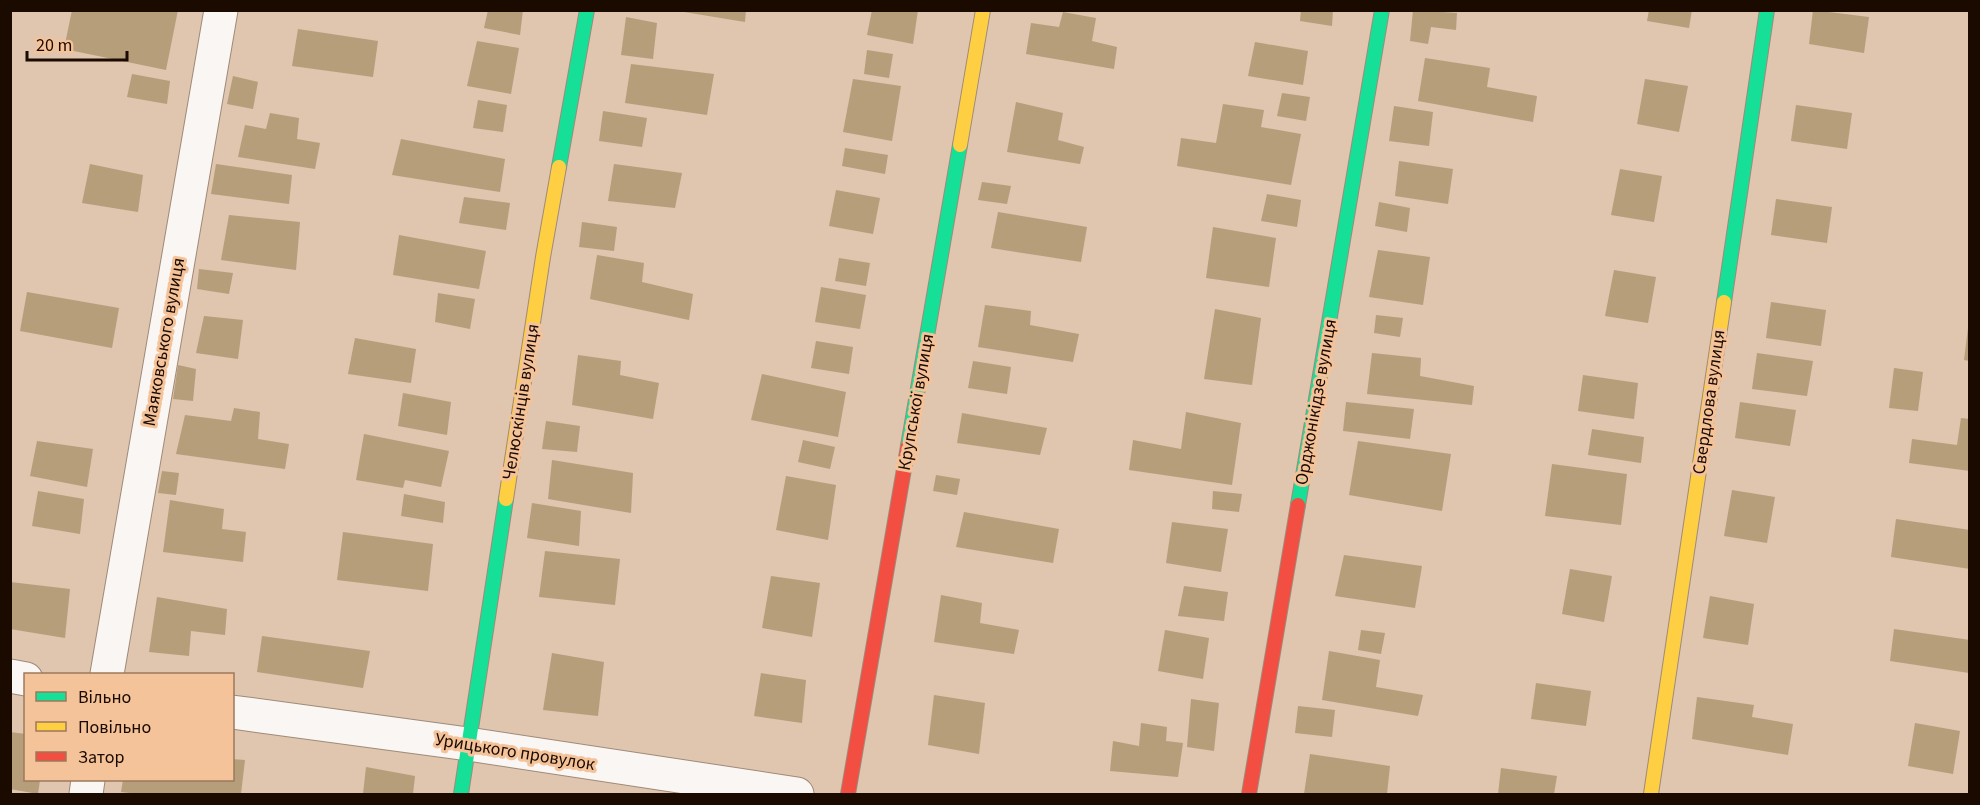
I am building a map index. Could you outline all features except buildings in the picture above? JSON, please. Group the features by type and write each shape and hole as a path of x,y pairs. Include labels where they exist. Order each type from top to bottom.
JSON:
{"street":[{"name":"Маяковського вулиця","path":"107,673 221,10"},
{"name":"Челюскінців вулиця","path":"461,795 543,257 587,10"},
{"name":"Крупської вулиця","path":"848,795 983,10"},
{"name":"Орджонікідзе вулиця","path":"1249,795 1382,10"},
{"name":"Свердлова вулиця","path":"1651,795 1767,10"},
{"name":"Урицького провулок","path":"234,712 468,744 797,795"}],"traffic: fast":[{"path":"559,167 587,10"},
{"path":"1298,505 1382,10"},
{"path":"1724,302 1767,10"},
{"path":"908,446 960,145"},
{"path":"461,794 506,499"}],"traffic: slow":[{"path":"960,145 983,10"},
{"path":"506,499 559,167"},
{"path":"1651,794 1724,302"}],"traffic: jam":[{"path":"848,794 908,446"},
{"path":"1249,794 1298,505"}]}
